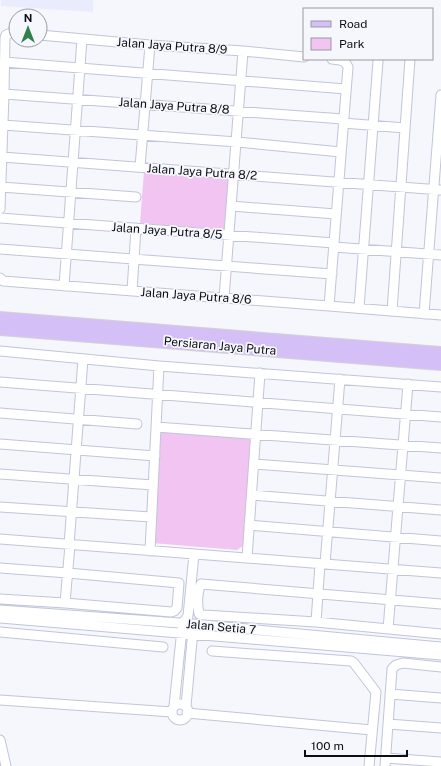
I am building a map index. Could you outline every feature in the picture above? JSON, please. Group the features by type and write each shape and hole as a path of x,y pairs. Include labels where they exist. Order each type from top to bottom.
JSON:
{"main road":[{"name":"Persiaran Jaya Putra","path":"1,324 441,353"},
{"name":"Persiaran Jaya Putra","path":"1,324 441,364"}],"street":[{"path":"0,209 5,38 8,34"},
{"name":"Jalan Jaya Putra 8/9","path":"48,36 303,57"},
{"path":"64,286 82,39"},
{"path":"140,167 150,45"},
{"path":"224,298 243,51"},
{"path":"329,306 348,67 345,62 340,60"},
{"path":"359,308 378,60"},
{"path":"392,311 410,60"},
{"path":"4,62 346,89"},
{"name":"Jalan Jaya Putra 8/8","path":"4,94 239,111 343,121 373,126 405,128"},
{"path":"424,314 428,254 437,190 441,95"},
{"path":"3,125 237,142 341,152"},
{"name":"Jalan Jaya Putra 8/2","path":"2,157 437,190"},
{"path":"1,187 136,197"},
{"path":"231,206 336,214"},
{"name":"Jalan Jaya Putra 8/5","path":"0,218 229,235 364,249 441,255"},
{"path":"132,291 136,228"},
{"path":"0,249 332,274"},
{"name":"Jalan Jaya Putra 8/6","path":"0,278 3,280 64,286 441,315"},
{"path":"0,351 159,366 441,387"},
{"path":"65,603 83,359"},
{"path":"150,551 159,366"},
{"path":"247,558 260,373"},
{"path":"316,622 322,564 328,532 340,379"},
{"path":"0,382 441,417"},
{"path":"388,629 408,384"},
{"path":"0,413 137,424"},
{"path":"156,427 441,448"},
{"path":"0,444 155,456"},
{"path":"254,464 441,478"},
{"path":"0,474 153,485"},
{"path":"252,495 441,510"},
{"path":"0,507 151,517"},
{"path":"250,525 441,541"},
{"path":"0,539 441,573"},
{"path":"188,616 193,624 186,716 183,719 178,719 174,716 173,709 182,624 188,616 194,554"},
{"path":"0,568 179,583 177,608 171,612 0,599"},
{"path":"441,604 201,584 199,588 198,609 199,614 204,615 316,622 441,634"},
{"name":"Jalan Setia 7","path":"0,610 193,624 441,647"},
{"name":"Jalan Setia 7","path":"0,618 441,655"},
{"path":"0,632 162,647"},
{"path":"212,650 351,661 354,663 376,692 369,766"},
{"path":"179,653 191,654"},
{"path":"441,667 403,663 392,669 385,762 441,762"},
{"path":"390,694 441,698"},
{"path":"0,700 173,709 178,704 181,704 186,710 372,730"},
{"path":"388,724 441,728"},
{"path":"0,740 6,766"}],"shaded area":[{"path":"1,0 93,0 93,12 48,8 1,6"}],"green space":[{"path":"144,171 230,178 225,230 140,223"},
{"path":"158,432 251,438 244,545 237,550 152,543"}]}
